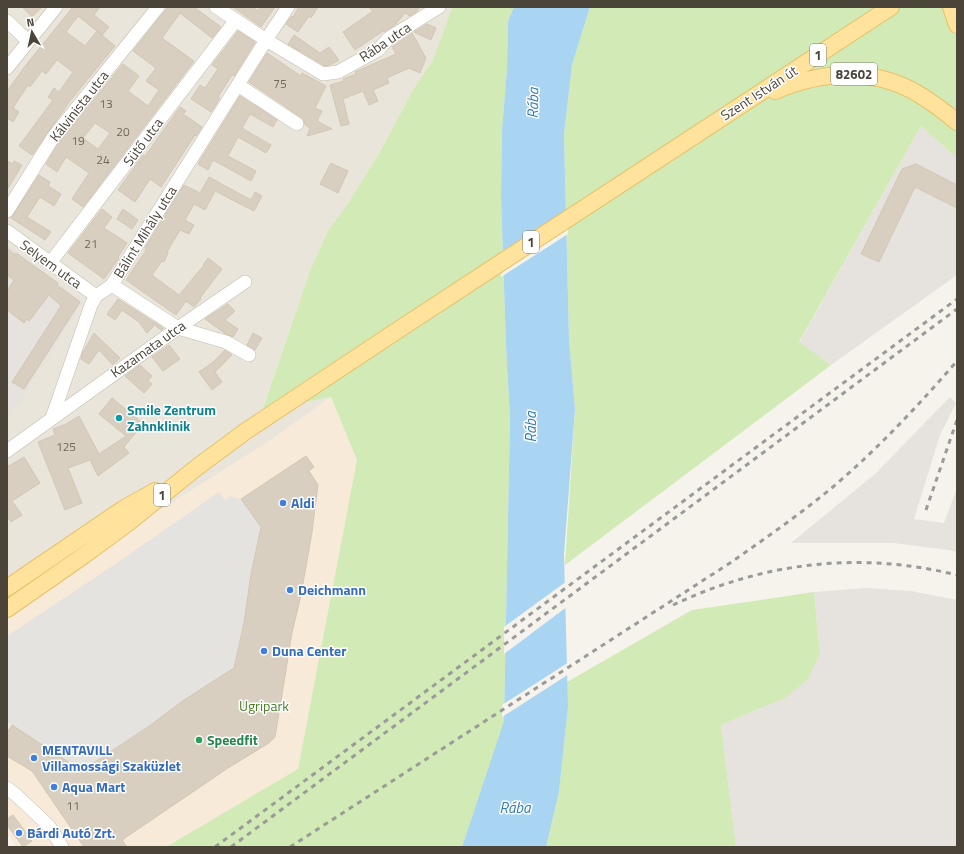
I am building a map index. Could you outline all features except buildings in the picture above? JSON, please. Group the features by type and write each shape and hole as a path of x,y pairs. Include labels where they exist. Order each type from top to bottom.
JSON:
{"main road":[{"name":"Szent István út","path":"196,468 246,431 394,332 667,152 891,7"},
{"path":"951,7 957,25"},
{"name":"82602","path":"744,103 791,84 810,79 837,75 864,75 880,78 906,87 934,104 957,122"},
{"name":"1","path":"7,588 123,509 196,468"},
{"name":"1","path":"7,609 128,523 196,468"}],"street":[{"path":"7,68 56,7"},
{"name":"Kálvinista utca","path":"7,211 54,136 158,7"},
{"name":"Rába utca","path":"216,7 266,40 323,74 338,72 378,50 389,38 439,7"},
{"name":"Bálint Mihály utca","path":"96,296 112,285 288,7"},
{"name":"Sütő utca","path":"50,263 236,20"},
{"path":"7,21 28,41"},
{"path":"238,85 297,124"},
{"name":"Selyem utca","path":"7,231 96,296"},
{"name":"Kazamata utca","path":"52,418 245,282"},
{"path":"112,285 178,328 226,342 248,355"},
{"path":"7,451 52,418 91,305 96,296"},
{"path":"7,788 49,826 62,847"}],"shaded area":[{"path":"7,7 453,7 433,60 413,90 381,150 345,208 329,229 311,268 262,410 331,397 271,440 7,607"},
{"path":"921,126 957,158 957,275 831,365 799,343"},
{"path":"7,245 83,302 7,422"},
{"path":"331,397 357,460 298,769 166,847 17,847 7,834 7,607 271,440"},
{"path":"950,397 956,403 940,435 914,519 944,523 957,488 957,552 893,543 791,543 875,474"},
{"path":"219,492 225,500 230,496 241,499 261,527 251,574 244,623 234,668 184,700 152,724 77,774 67,761 7,722 7,636 111,567"},
{"path":"866,588 911,591 957,600 957,847 736,847 721,725 785,698 820,654 814,592"}],"green space":[{"path":"453,7 514,7 508,21 507,69 502,131 501,196 510,417 504,722 462,847 166,847 298,769 357,460 331,397 262,411 311,268 329,229 345,208 381,150 413,90 433,60"},
{"path":"590,7 957,7 957,158 921,126 799,342 831,365 565,565 575,409 569,340 564,134 572,65"},
{"path":"814,592 820,654 808,679 785,698 721,725 736,847 546,847 559,792 568,707 567,682 692,610"}],"water":[{"name":"Rába","path":"514,7 590,7 572,65 564,134 569,340 575,409 564,554 568,707 559,792 546,847 462,847 504,721 510,417 501,196 502,131 507,69 508,21"}],"pier":[{"path":"567,209 568,234 501,277 501,252"},
{"path":"567,581 568,606 504,654 504,627"},
{"path":"569,662 569,674 502,717 502,705"}],"railway":[{"path":"215,847 957,299"},
{"path":"231,847 957,309"},
{"path":"290,847 730,563 804,510 828,491 879,445 957,361"},
{"path":"926,510 957,420"},
{"path":"673,605 707,590 742,579 777,570 812,565 848,563 884,564 920,568 957,575"}],"place":[{"name":"Smile Zentrum Zahnklinik","path":"119,418"},
{"name":"Aldi","path":"283,503"},
{"name":"Deichmann","path":"290,590"},
{"name":"Duna Center","path":"264,651"},
{"name":"Speedfit","path":"199,740"},
{"name":"MENTAVILL Villamossági Szaküzlet","path":"34,758"},
{"name":"Aqua Mart","path":"54,787"},
{"name":"Bárdi Autó Zrt.","path":"19,833"}],"park label":[{"name":"Ugripark","path":"264,706"}]}
